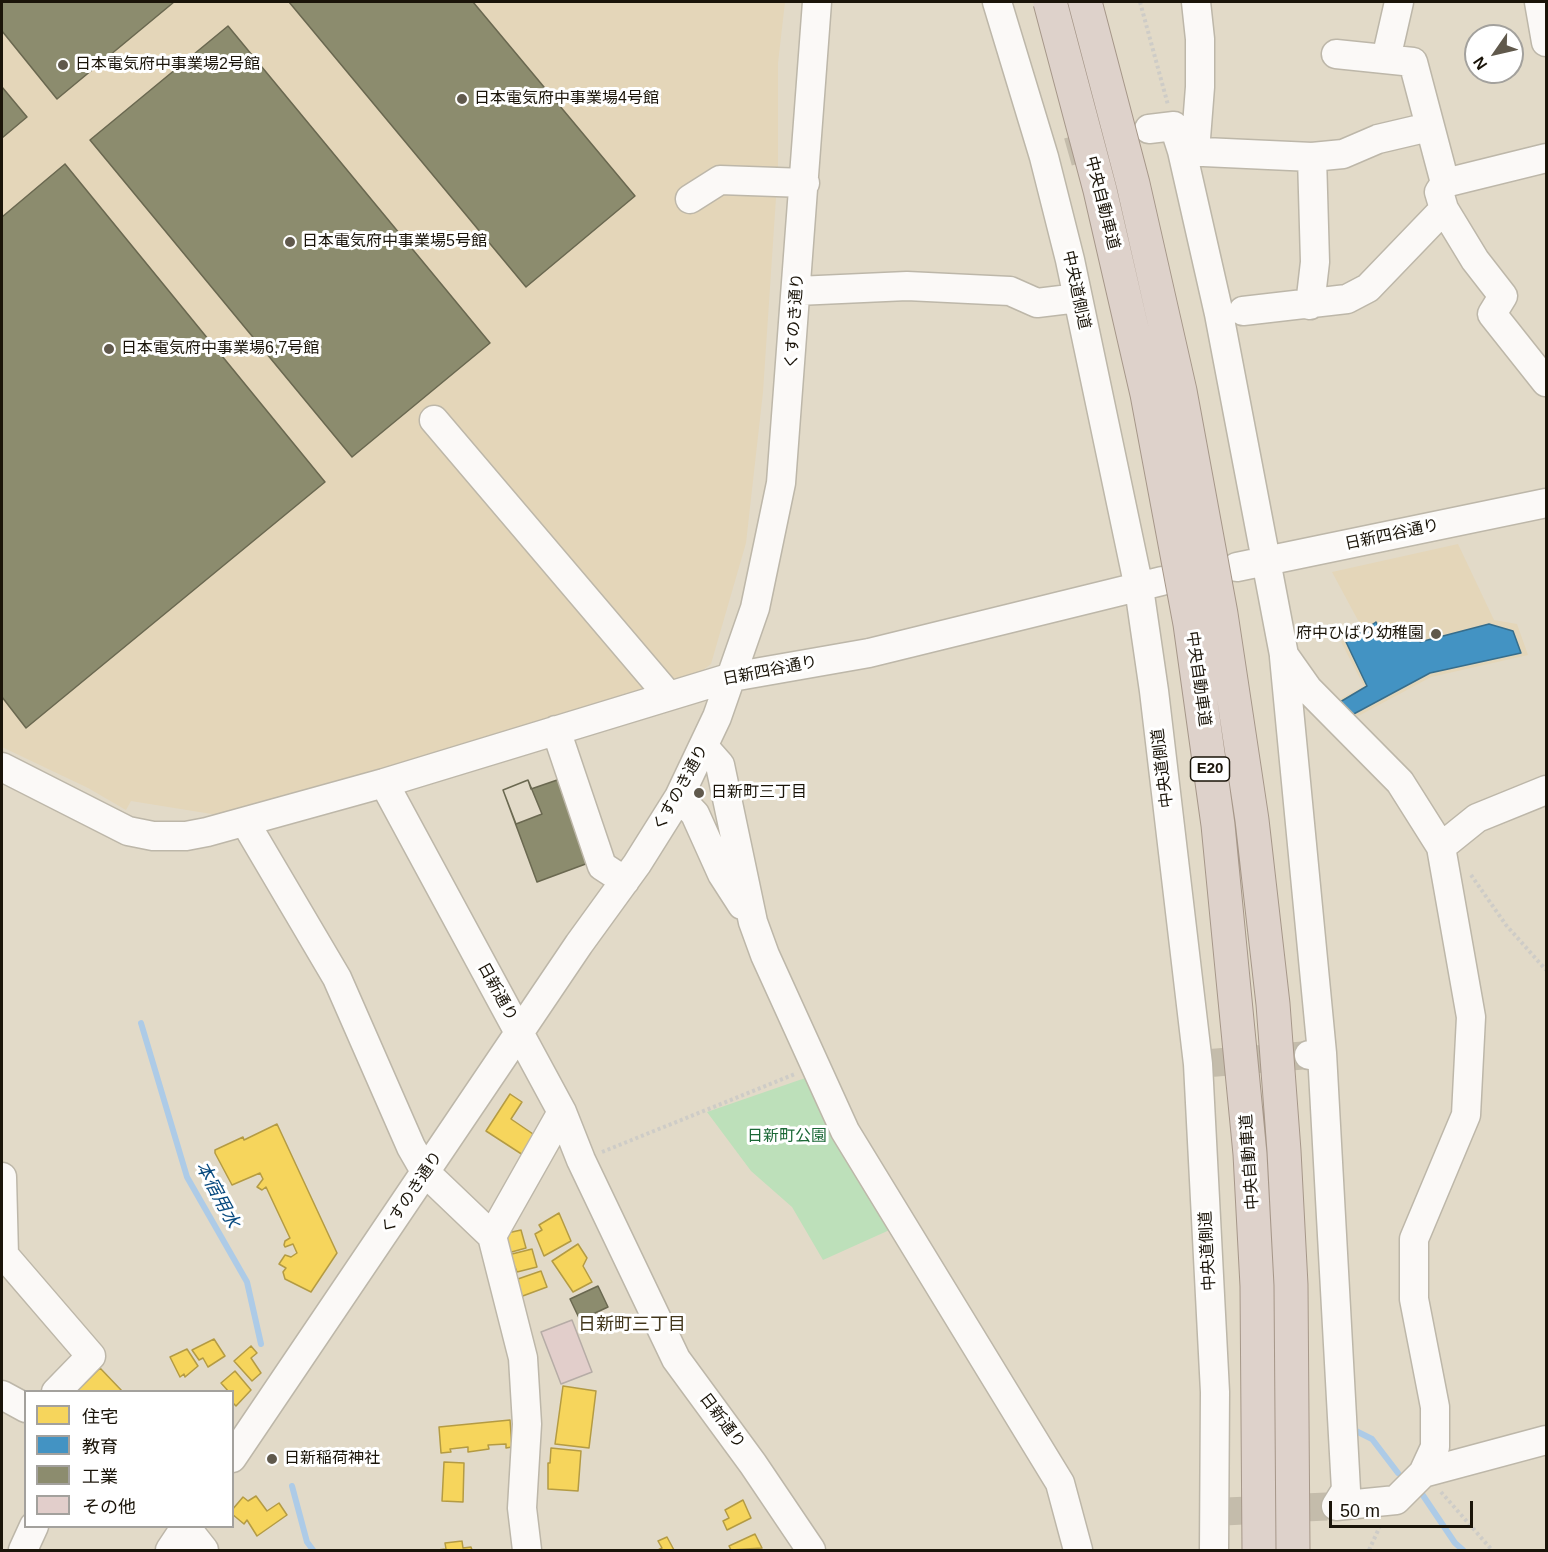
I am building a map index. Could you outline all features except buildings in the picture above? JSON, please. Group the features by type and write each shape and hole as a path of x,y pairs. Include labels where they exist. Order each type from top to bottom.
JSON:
{"highway":[{"name":"中央自動車道","path":"1050,2 1100,190 1147,394 1190,624 1218,825 1250,1154 1257,1286 1259,1551"},
{"name":"中央自動車道","path":"1085,2 1133,184 1180,391 1221,614 1252,820 1273,1004 1284,1151 1291,1285 1293,1551"}],"street":[{"name":"くすのき通り","path":"234,1455 521,1034 579,944 625,881 680,797 705,748 755,608 774,526 787,438 817,2"},
{"name":"中央道側道","path":"997,2 1056,155 1078,298 1132,567 1150,585 1154,691 1198,1064 1215,1392 1214,1551"},
{"path":"1196,2 1200,39 1200,87 1175,139 1228,358 1284,655 1346,1490 1336,1506 1396,1500 1423,1473 1435,1446 1435,1407 1414,1299 1414,1239 1466,1115 1471,1017 1441,847 1400,782 1308,689 1284,655"},
{"path":"1386,59 1399,2"},
{"path":"1539,2 1546,42"},
{"path":"1336,54 1413,62 1444,196 1503,296 1492,314 1546,382"},
{"path":"1175,139 1312,157 1343,154 1378,139 1429,126"},
{"path":"1310,305 1315,262 1312,157"},
{"path":"1243,311 1347,299 1368,288 1444,196 1546,158"},
{"path":"690,199 720,180 806,183"},
{"path":"797,291 907,285 1010,291 1036,303 1078,298"},
{"path":"434,420 668,695"},
{"name":"日新四谷通り","path":"1237,567 1546,503"},
{"name":"日新四谷通り","path":"384,783 732,677 869,653 1150,585"},
{"path":"556,729 602,866 625,881"},
{"path":"705,748 720,765 753,922 765,955 817,1065 845,1131 1060,1483 1078,1551"},
{"path":"2,767 115,826 142,835 186,836 384,783"},
{"name":"日新通り","path":"384,783 562,1112 581,1160 676,1359 753,1464 811,1551"},
{"path":"1441,847 1477,818 1546,790"},
{"path":"680,797 695,814 722,874 753,922"},
{"path":"245,822 337,978 411,1147 426,1173 492,1236 523,1358 528,1424 522,1508 527,1551"},
{"path":"492,1236 562,1112"},
{"path":"2,1177 4,1255 90,1356 58,1390"},
{"path":"2,1395 24,1407"},
{"path":"1423,1473 1546,1440"},
{"path":"22,1551 34,1528"},
{"path":"170,1551 185,1528"},
{"path":"187,1528 204,1551"}],"path":[{"path":"1140,2 1175,139"},
{"path":"1470,874 1506,925 1546,970"},
{"path":"581,1160 817,1065"},
{"path":"1423,1473 1492,1551"}],"shaded area":[{"path":"2,2 785,2 778,63 778,168 763,392 746,543 711,664 695,676 224,816 131,801 126,810 88,788 2,747"},
{"name":"府中ひばり幼稚園","path":"1458,544 1494,620 1517,624 1528,655 1431,677 1349,721 1331,704 1364,686 1341,642 1361,626 1332,572"}],"green space":[{"name":"日新町公園","path":"811,1076 894,1228 823,1260 792,1207 751,1171 707,1112"}],"waterway":[{"name":"本宿用水","path":"141,1023 187,1177 247,1282 261,1344"},
{"path":"1354,1430 1372,1439 1398,1473"},
{"name":"本宿用水","path":"292,1486 307,1542 313,1550"},
{"path":"1422,1494 1455,1543 1463,1550"}],"tunnel":[{"path":"1068,152 1110,140"},
{"path":"1198,1064 1309,1055"},
{"path":"1215,1512 1336,1506"}],"place":[{"name":"日本電気府中事業場2号館","path":"63,65"},
{"name":"日本電気府中事業場4号館","path":"462,99"},
{"name":"日本電気府中事業場5号館","path":"290,242"},
{"name":"日本電気府中事業場6,7号館","path":"109,349"},
{"name":"府中ひばり幼稚園","path":"1436,634"},
{"name":"日新町三丁目","path":"699,793"},
{"name":"日新稲荷神社","path":"272,1459"}],"district":[{"name":"日新町三丁目","path":"632,1325"}]}
